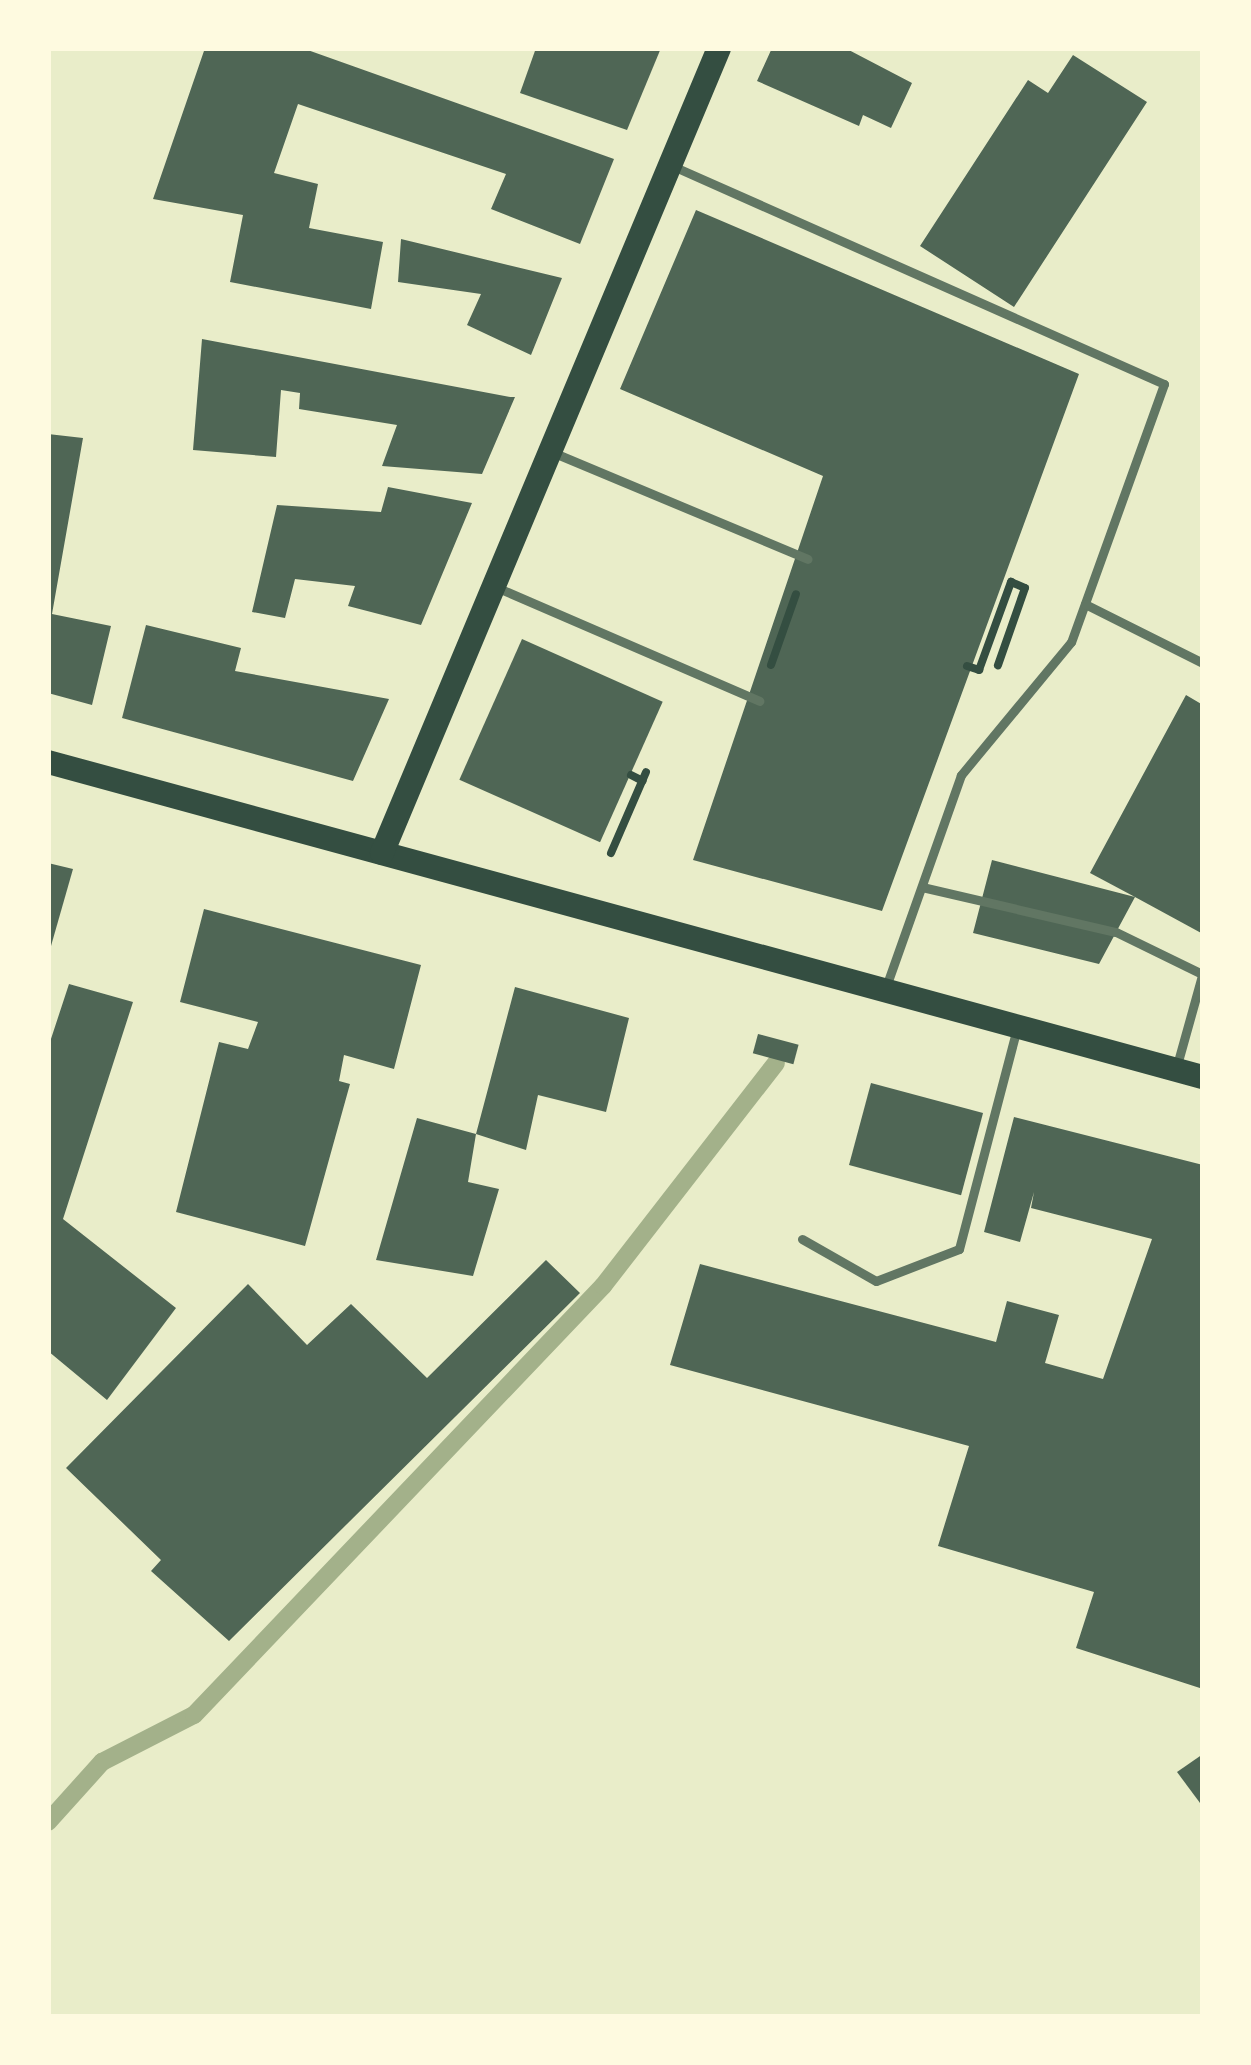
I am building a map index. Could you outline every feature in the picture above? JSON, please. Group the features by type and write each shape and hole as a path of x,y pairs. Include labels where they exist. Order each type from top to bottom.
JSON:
{"main road":[{"path":"382,853 719,48"},
{"path":"48,762 1203,1076"}],"lane":[{"path":"670,164 1164,384 1071,643 961,775 884,993"},
{"path":"553,452 808,559"},
{"path":"496,587 759,701"},
{"path":"1085,604 1203,663"},
{"path":"922,886 1116,932 1203,973 1176,1070"},
{"path":"802,1240 876,1280 959,1249 1017,1028"}],"path":[{"path":"759,701 808,559"},
{"path":"967,667 979,670 1011,582 1025,587 988,694 1009,718"},
{"path":"611,853 644,777 631,776"}],"building":[{"path":"205,48 302,48 614,159 580,244 491,209 506,174 298,104 274,173 318,184 309,228 383,242 371,309 230,282 243,215 153,199"},
{"path":"536,48 661,48 627,130 520,93"},
{"path":"772,48 845,48 912,83 891,128 863,115 859,126 757,81"},
{"path":"1073,55 1147,102 1014,307 920,246 1028,80 1048,93"},
{"path":"696,210 1079,374 882,911 693,860 823,476 620,389"},
{"path":"401,239 562,278 531,355 467,325 481,294 398,282"},
{"path":"202,339 515,397 482,474 382,466 397,425 299,409 300,393 281,390 276,457 193,450"},
{"path":"48,434 83,438 52,614 111,626 92,705 48,693"},
{"path":"388,487 472,503 421,625 348,606 355,586 295,579 285,618 252,612 277,505 381,512"},
{"path":"146,625 241,648 235,671 389,699 353,781 122,718"},
{"path":"522,639 663,702 600,842 459,780"},
{"path":"1186,695 1203,705 1203,934 1090,873"},
{"path":"992,860 1135,897 1099,964 973,933"},
{"path":"48,863 73,869 49,953 48,953"},
{"path":"204,909 421,965 394,1069 344,1055 339,1081 350,1084 305,1246 176,1212 219,1042 248,1049 258,1022 180,1002"},
{"path":"69,984 133,1002 63,1219 176,1308 107,1400 48,1351 48,1048"},
{"path":"515,987 629,1018 606,1112 538,1095 526,1150 476,1134"},
{"path":"758,1034 799,1045 793,1064 753,1053"},
{"path":"871,1083 983,1113 961,1195 849,1165"},
{"path":"1014,1117 1203,1165 1203,1689 1076,1648 1094,1592 938,1546 969,1446 670,1365 700,1264 996,1342 1007,1301 1059,1315 1045,1363 1103,1379 1152,1239 1031,1208 1034,1192 1020,1242 984,1232"},
{"path":"417,1118 476,1134 468,1182 499,1189 473,1276 376,1260"},
{"path":"546,1260 580,1293 229,1641 151,1571 161,1560 66,1468 248,1284 307,1345 351,1304 427,1378"},
{"path":"1203,1754 1203,1807 1177,1772"}],"waterway":[{"path":"48,1822 102,1762 194,1715 603,1286 776,1063"}]}
